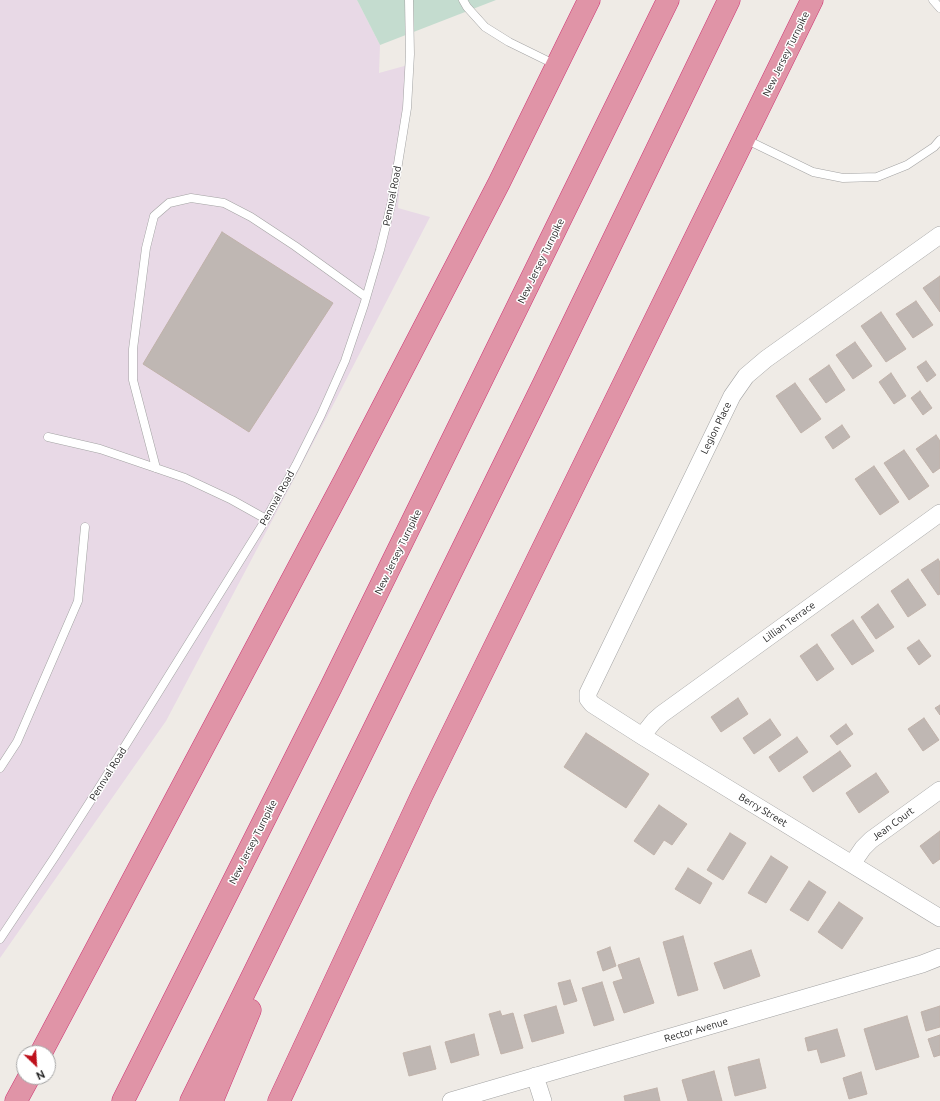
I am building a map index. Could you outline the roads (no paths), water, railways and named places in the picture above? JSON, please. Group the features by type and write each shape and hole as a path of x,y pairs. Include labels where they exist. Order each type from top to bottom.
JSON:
{"highway":[{"path":"45,1045 349,473 499,183 590,0"},
{"name":"New Jersey Turnpike","path":"123,1101 338,672 668,0"},
{"path":"191,1101 540,390 729,0"},
{"name":"New Jersey Turnpike","path":"279,1101 422,795 812,0"},
{"path":"212,1101 324,830"},
{"path":"16,1101 24,1085"}],"street":[{"name":"Legion Place","path":"588,698 588,693 732,396 746,376 940,235"},
{"name":"Lillian Terrace","path":"642,736 648,727 662,714 940,513"},
{"name":"Berry Street","path":"588,698 592,704 642,736 940,918"},
{"name":"Jean Court","path":"852,864 863,848 871,840 940,790"},
{"name":"Rector Avenue","path":"451,1101 922,964 940,957"},
{"path":"535,1076 542,1101"}],"lane":[{"name":"Pennval Road","path":"0,939 102,783 266,519 296,465 321,415 345,361 380,250 392,201 401,152 407,108 410,54 409,0"},
{"path":"463,0 467,7 485,27 509,42 557,66"},
{"path":"933,0 940,8"},
{"path":"744,138 813,172 843,178 877,177 907,166 934,147 940,140"},
{"path":"156,468 133,380 133,349 148,242 154,216 169,203 191,198 224,203 251,217 295,246 366,297"},
{"path":"48,437 100,449 185,478 232,500 266,519"},
{"path":"0,768 17,742 78,601 85,526"}]}
